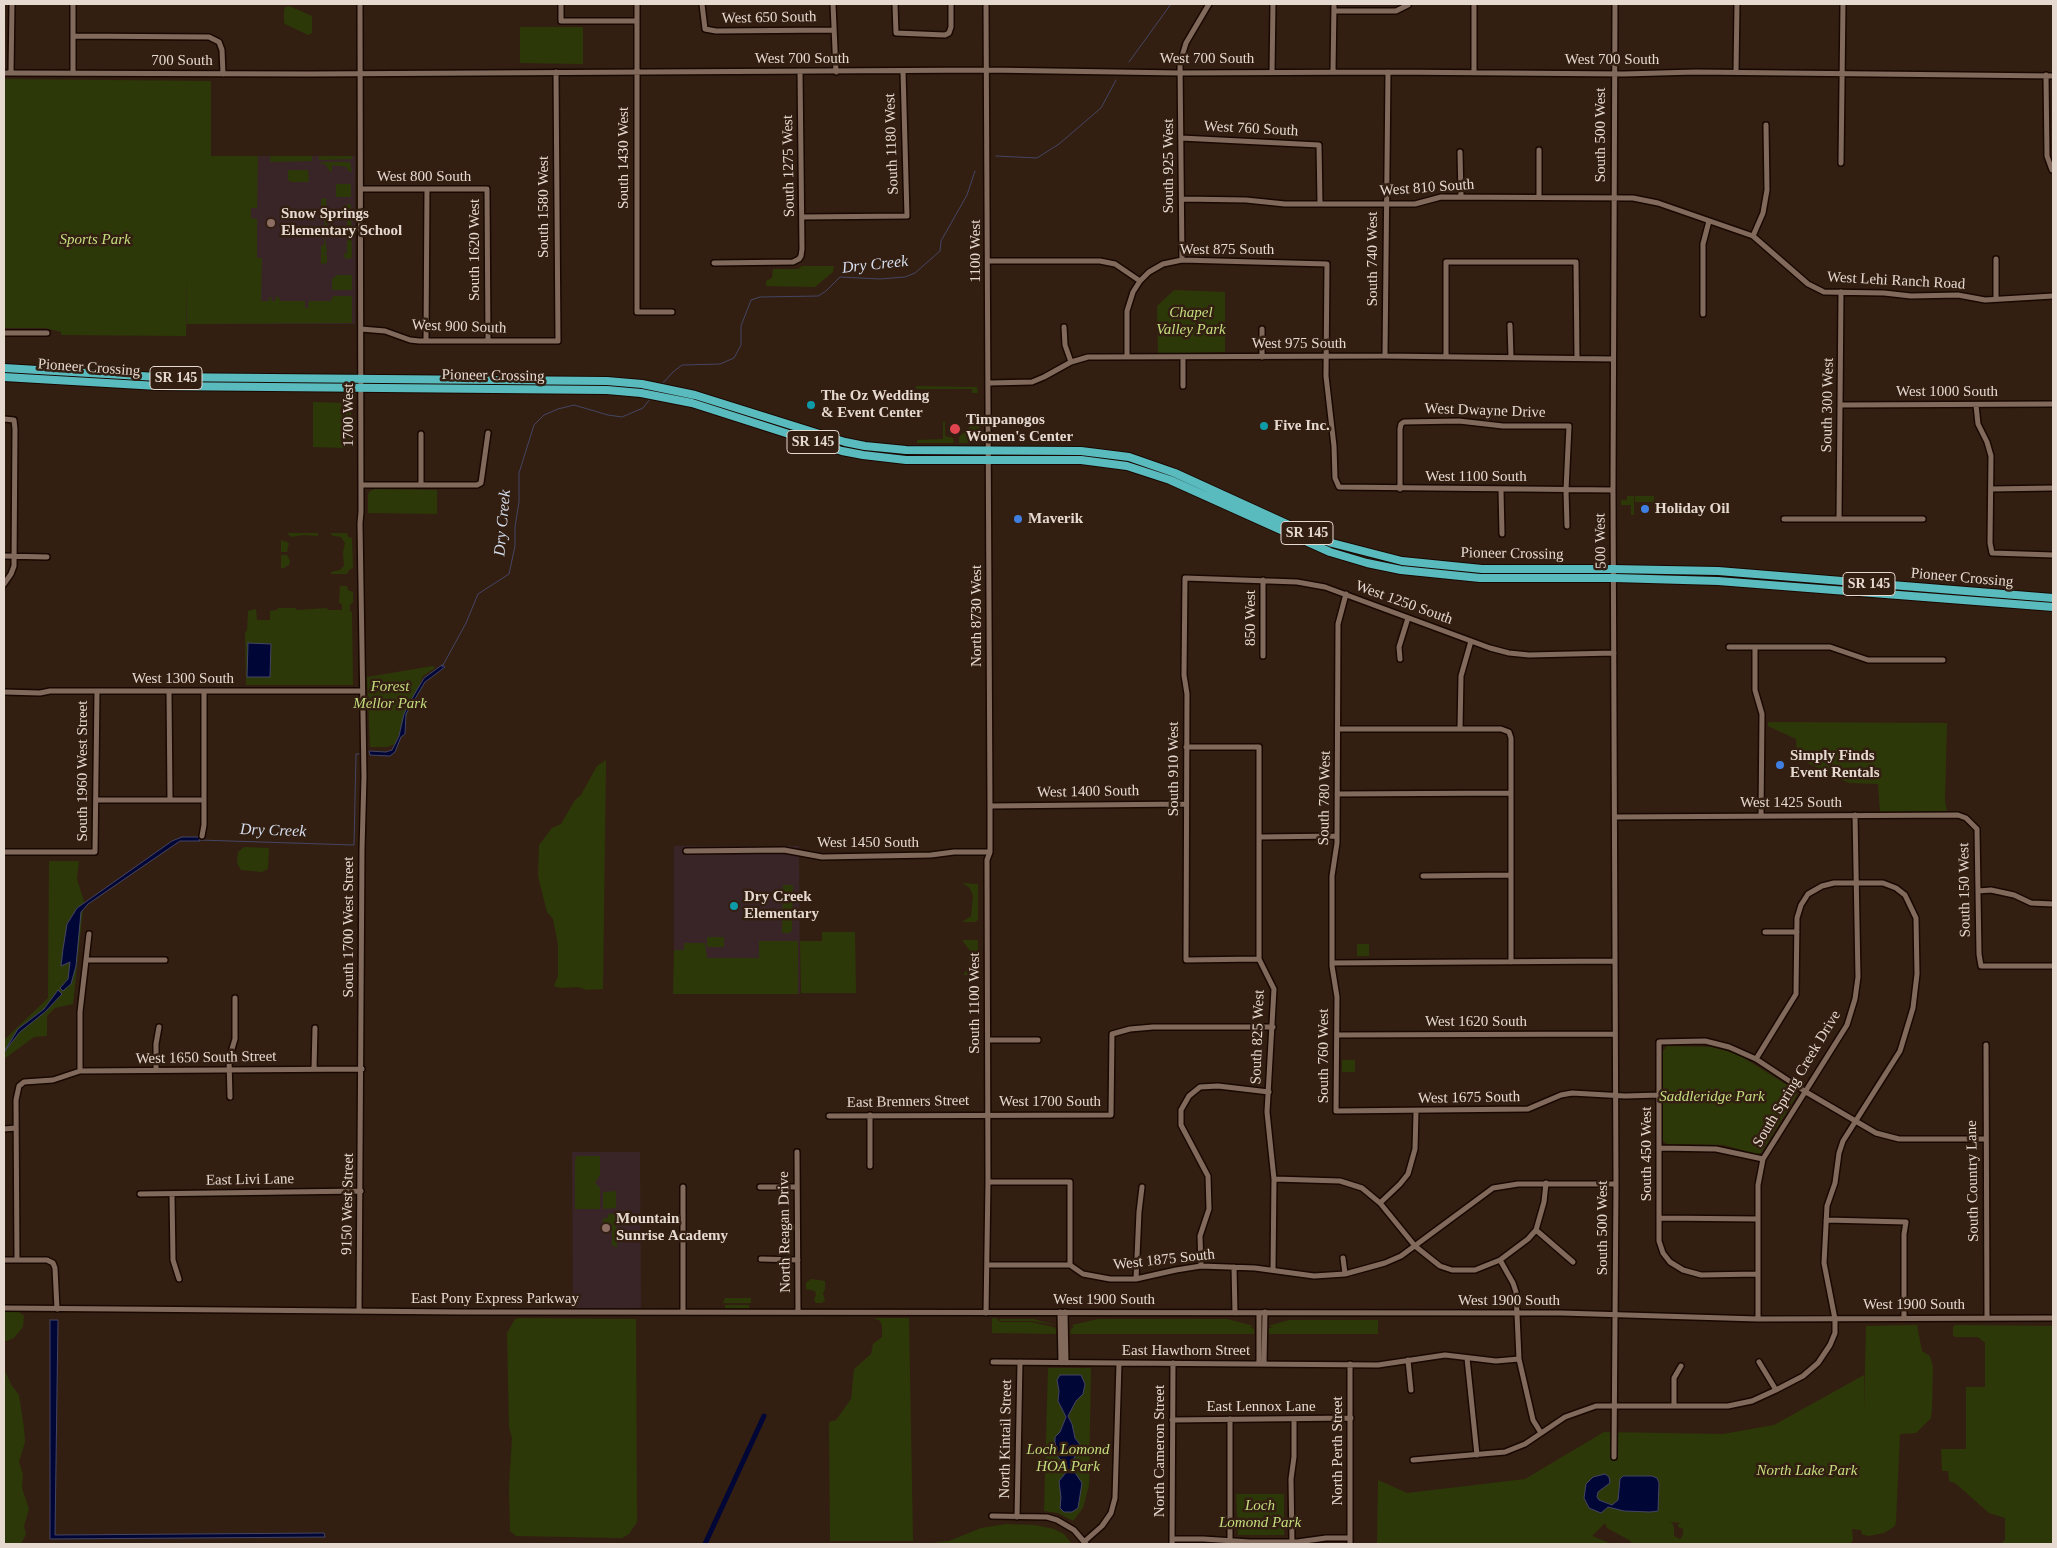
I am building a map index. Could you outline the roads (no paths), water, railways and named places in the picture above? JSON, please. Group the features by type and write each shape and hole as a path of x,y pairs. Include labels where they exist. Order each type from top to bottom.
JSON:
{"highway":[{"name":"Pioneer Crossing","path":"4,368 158,377 607,381 659,387 695,395 845,442 865,446 906,450 1081,451 1130,457 1175,473 1332,543 1402,561 1482,569 1613,569 1718,572 2053,598"},
{"name":"Pioneer Crossing","path":"4,378 158,386 607,390 654,395 692,404 842,451 863,455 906,460 1081,460 1127,466 1170,480 1330,552 1367,563 1401,570 1480,578 1614,578 1718,581 2053,607"}],"street":[{"path":"11,73 9,29 12,4"},
{"path":"73,73 74,4"},
{"name":"1700 West","path":"360,4 360,542 364,757"},
{"path":"561,4 561,20 637,22"},
{"name":"South 1430 West","path":"637,4 637,312 672,312"},
{"name":"West 650 South","path":"702,4 705,29 716,31 833,30"},
{"path":"833,4 836,72"},
{"path":"895,4 896,33 944,35 949,33 951,27 951,4"},
{"name":"1100 West","path":"986,4 990,383 989,540"},
{"name":"South 925 West","path":"1182,260 1181,55 1209,4"},
{"path":"1272,72 1273,4"},
{"path":"1333,72 1334,4"},
{"path":"1474,4 1474,72"},
{"path":"1614,73 1615,4"},
{"path":"1736,72 1737,4"},
{"path":"1840,163 1843,4"},
{"path":"1334,11 1396,11 1408,5"},
{"path":"73,36 209,37 219,42 222,50 223,74"},
{"name":"West 700 South","path":"360,74 988,70 1736,72 2053,76"},
{"name":"South 1275 West","path":"714,263 793,262 799,259 802,249 800,71"},
{"name":"South 1180 West","path":"802,216 907,216 903,71"},
{"name":"South 1580 West","path":"556,72 558,341"},
{"name":"South 740 West","path":"1386,356 1388,72"},
{"name":"700 South","path":"4,73 360,74"},
{"name":"South 500 West","path":"1614,73 1614,197"},
{"path":"2046,76 2047,156 2052,170"},
{"path":"1753,236 1763,213 1767,190 1766,125"},
{"name":"West 760 South","path":"1181,138 1319,145 1320,204"},
{"path":"1539,150 1539,197"},
{"path":"1460,152 1461,197"},
{"name":"West 800 South","path":"361,189 487,189"},
{"path":"426,341 427,189"},
{"name":"South 1620 West","path":"487,189 488,341"},
{"name":"West 810 South","path":"1182,199 1246,200 1285,204 1415,204 1441,197 1614,197"},
{"name":"West Lehi Ranch Road","path":"1614,197 1658,203 1753,236 1808,284 1824,292 1958,296 1985,300 2053,296"},
{"name":"500 West","path":"1614,197 1615,961"},
{"path":"1703,314 1702,244 1709,221"},
{"path":"1996,259 1996,299"},
{"name":"West 875 South","path":"1140,280 1148,272 1163,264 1182,260 1328,264 1326,356"},
{"path":"988,261 1100,261 1115,264 1140,280 1132,292 1127,311 1127,357"},
{"path":"1446,357 1446,262 1576,262 1577,358"},
{"name":"South 300 West","path":"1839,519 1842,292"},
{"path":"1510,324 1511,357"},
{"path":"1064,327 1064,345 1071,362"},
{"name":"West 900 South","path":"361,329 385,331 410,340 426,341 558,341"},
{"path":"1262,329 1262,356"},
{"path":"4,333 47,333"},
{"name":"West 1100 South","path":"1326,356 1335,478 1339,487 1613,490"},
{"name":"West 975 South","path":"990,383 1032,382 1071,362 1088,358 1386,356 1614,359"},
{"path":"1183,357 1183,386"},
{"name":"West 1000 South","path":"1841,405 2053,404"},
{"path":"1976,405 1978,424 1987,442 1991,456 1990,542 1992,553 2053,555"},
{"path":"4,419 14,420 14,557 11,574 4,584"},
{"name":"West Dwayne Drive","path":"1400,489 1401,424 1408,422 1459,421 1503,426 1569,426 1566,490"},
{"path":"361,485 478,486 481,483 488,433"},
{"path":"421,434 421,485"},
{"path":"1991,489 2053,488"},
{"path":"1501,490 1502,534"},
{"path":"1566,490 1567,526"},
{"path":"1784,519 1924,519"},
{"name":"North 8730 West","path":"989,540 990,693"},
{"path":"4,556 47,557"},
{"name":"West 1250 South","path":"1185,578 1297,582 1324,587 1471,641 1510,653 1529,655 1614,653"},
{"name":"South 910 West","path":"1185,578 1184,675 1187,694 1186,960 1259,959"},
{"name":"850 West","path":"1263,580 1263,656"},
{"name":"South 780 West","path":"1337,1001 1332,963 1332,876 1337,836 1338,794 1338,624 1346,594"},
{"path":"1400,658 1399,647 1408,618"},
{"path":"1460,729 1461,676 1471,641"},
{"path":"1729,647 1830,647 1868,660 1943,660"},
{"path":"1755,647 1755,690 1762,714 1761,816"},
{"name":"South 1960 West Street","path":"4,852 95,852 97,691"},
{"path":"169,691 170,800"},
{"path":"202,836 204,824 204,691"},
{"name":"West 1300 South","path":"4,692 362,691"},
{"name":"South 1100 West","path":"986,1313 988,1182 987,860 990,852 990,693"},
{"path":"1338,729 1501,729 1508,732 1510,738 1511,793 1511,962"},
{"name":"South 825 West","path":"1186,747 1259,747 1259,959 1274,989 1267,1112 1274,1179 1273,1270"},
{"name":"South 1700 West Street","path":"362,1098 364,757"},
{"path":"1338,794 1511,793"},
{"path":"96,800 200,800"},
{"name":"West 1400 South","path":"990,806 1186,804"},
{"name":"South Spring Creek Drive","path":"1758,1318 1758,1185 1763,1159 1847,1025 1855,999 1858,977 1855,815"},
{"name":"West 1425 South","path":"1615,817 1958,815 1966,818"},
{"name":"South 150 West","path":"1966,818 1977,829 1979,954 1981,966 2053,966"},
{"path":"1259,837 1337,836"},
{"name":"West 1450 South","path":"686,851 784,850 822,857 990,852"},
{"path":"1423,876 1511,875"},
{"path":"1413,1460 1496,1454 1516,1449 1566,1417 1596,1406 1728,1406 1752,1401 1803,1376 1825,1355 1835,1333 1835,1318 1824,1270 1827,1206 1835,1183 1839,1153 1843,1141 1856,1122 1900,1051 1913,1008 1917,974 1916,918 1905,895 1896,888 1883,883 1834,883 1822,886 1808,894 1801,905 1797,918 1796,994 1756,1059 1806,1092 1856,1122 1876,1133 1899,1139 1985,1139"},
{"path":"1978,891 1991,890 2031,903 2053,904"},
{"path":"1765,932 1797,932"},
{"path":"80,1071 80,1012 89,934"},
{"path":"86,960 165,960"},
{"path":"1332,963 1615,961"},
{"name":"South 500 West","path":"1614,1457 1616,1316 1615,961"},
{"path":"230,1097 231,1052 235,1040 235,998"},
{"name":"South 760 West","path":"1336,1112 1337,1001"},
{"path":"156,1070 156,1044 159,1027"},
{"name":"West 1700 South","path":"988,1114 1111,1115 1112,1034 1130,1029 1153,1027 1273,1027"},
{"path":"314,1069 315,1028"},
{"name":"West 1620 South","path":"1337,1035 1616,1034"},
{"path":"988,1040 1038,1040"},
{"name":"South 450 West","path":"1756,1059 1730,1047 1705,1041 1659,1042 1659,1241 1663,1253 1670,1262 1683,1270 1701,1276 1758,1274"},
{"name":"South Country Lane","path":"1986,1045 1985,1139 1988,1317"},
{"name":"West 1650 South Street","path":"16,1128 17,1091 21,1084 30,1081 52,1081 80,1071 362,1069"},
{"path":"1201,1266 1200,1236 1208,1209 1208,1176 1181,1125 1181,1110 1189,1096 1200,1087 1218,1086 1269,1092"},
{"name":"West 1675 South","path":"1336,1112 1528,1109 1561,1095 1572,1093 1616,1096 1660,1095"},
{"name":"9150 West Street","path":"360,1312 362,1098"},
{"path":"1380,1203 1408,1174 1415,1150 1416,1112"},
{"name":"East Brenners Street","path":"829,1116 988,1114"},
{"path":"870,1115 870,1166"},
{"path":"4,1129 16,1128 17,1260"},
{"path":"1659,1148 1716,1148 1763,1159"},
{"name":"North Reagan Drive","path":"796,1152 798,1312"},
{"path":"1274,1179 1340,1181 1362,1188 1380,1203 1415,1246 1440,1266 1452,1270 1476,1270 1500,1260 1528,1239 1536,1230 1544,1202 1546,1183"},
{"path":"988,1182 1070,1182 1070,1265"},
{"name":"West 1875 South","path":"987,1264 1070,1265 1083,1274 1099,1278 1136,1279 1201,1266 1234,1266 1314,1276 1345,1274 1401,1256 1492,1188 1518,1184 1546,1183 1616,1184"},
{"path":"683,1187 683,1312"},
{"path":"760,1187 797,1187"},
{"path":"1136,1279 1142,1187"},
{"name":"East Livi Lane","path":"140,1194 361,1191"},
{"path":"172,1194 173,1260 179,1279"},
{"path":"1660,1218 1758,1219"},
{"path":"1826,1220 1906,1222 1904,1234 1904,1318"},
{"path":"1536,1230 1573,1262"},
{"path":"1343,1258 1345,1274"},
{"path":"4,1260 47,1260 53,1263 56,1268 57,1308"},
{"path":"761,1260 798,1260"},
{"path":"1500,1260 1513,1283 1517,1303 1519,1359 1533,1420 1541,1433"},
{"path":"1234,1266 1234,1313"},
{"name":"East Pony Express Parkway","path":"4,1308 360,1312 986,1313"},
{"path":"1063,1312 1064,1362"},
{"name":"West 1900 South","path":"986,1313 2053,1318"},
{"path":"1262,1313 1262,1364"},
{"name":"East Hawthorn Street","path":"993,1362 1378,1364 1445,1355 1508,1361 1519,1359"},
{"path":"1467,1358 1477,1455"},
{"path":"1408,1360 1411,1390"},
{"name":"North Kintail Street","path":"1017,1517 1020,1362"},
{"path":"1759,1362 1776,1390"},
{"path":"992,1516 1057,1520 1068,1525 1085,1542 1102,1526 1111,1513 1115,1498 1119,1363"},
{"name":"North Cameron Street","path":"1172,1363 1172,1542"},
{"name":"North Perth Street","path":"1349,1541 1350,1364"},
{"path":"1674,1406 1674,1378 1681,1366"},
{"name":"East Lennox Lane","path":"1172,1420 1351,1418"},
{"path":"1230,1419 1230,1541"},
{"path":"1292,1542 1291,1479 1294,1458 1294,1419"},
{"path":"1172,1542 1292,1542 1326,1538 1349,1541"}],"waterway":[{"name":"Dry Creek","path":"1129,62 1171,4"},
{"name":"Dry Creek","path":"996,156 1037,158 1059,144 1101,108 1116,80"},
{"name":"Dry Creek","path":"662,384 682,365 720,364 734,358 741,345 741,326 751,300 760,297 818,296 840,277 880,279 905,277 915,273 940,251 941,241 967,195 975,171"},
{"name":"Dry Creek","path":"442,667 466,623 478,594 509,574 515,546 515,527 519,502 519,473 534,425 544,415 574,405 622,417 643,408 650,399"},
{"name":"Dry Creek","path":"199,840 354,845 356,754 361,754"},
{"path":"705,1544 764,1416"}],"place":[{"name":"Snow Springs Elementary School","path":"271,223"},
{"name":"The Oz Wedding & Event Center","path":"811,405"},
{"name":"Five Inc.","path":"1264,426"},
{"name":"Timpanogos Women's Center","path":"955,429"},
{"name":"Holiday Oil","path":"1645,509"},
{"name":"Maverik","path":"1018,519"},
{"name":"Simply Finds Event Rentals","path":"1780,765"},
{"name":"Dry Creek Elementary","path":"734,906"},
{"name":"Mountain Sunrise Academy","path":"606,1228"}],"park label":[{"name":"Sports Park","path":"95,240"},
{"name":"Chapel Valley Park","path":"1191,322"},
{"name":"Forest Mellor Park","path":"390,696"},
{"name":"Saddleridge Park","path":"1712,1097"},
{"name":"Loch Lomond HOA Park","path":"1068,1458"},
{"name":"North Lake Park","path":"1807,1471"},
{"name":"Loch Lomond Park","path":"1260,1514"}]}
